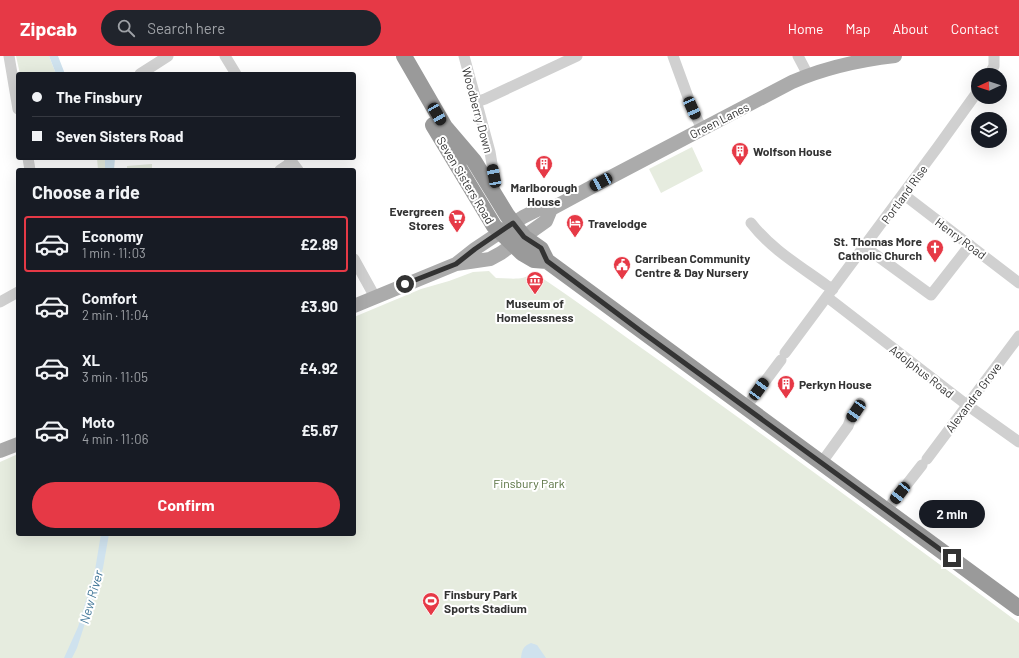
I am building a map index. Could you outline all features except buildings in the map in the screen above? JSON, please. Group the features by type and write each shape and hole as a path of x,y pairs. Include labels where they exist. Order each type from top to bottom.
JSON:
{"highway":[{"name":"Seven Sisters Road","path":"392,56 494,226 500,233 519,241"},
{"name":"Seven Sisters Road","path":"404,56 445,127 474,161 488,186 513,223 519,241 534,260 547,261 1019,608"}],"main road":[{"name":"Green Lanes","path":"456,264 475,249 523,217 539,209 551,210 702,129 808,75 869,59 895,56"},
{"name":"Green Lanes","path":"356,305 456,264 490,259 519,241 546,221 551,210"},
{"path":"0,451 16,445"}],"street":[{"path":"9,56 16,97"},
{"path":"143,72 168,56"},
{"path":"225,56 235,72"},
{"name":"Woodberry Down","path":"464,56 490,152 494,182 488,186"},
{"path":"476,102 577,56"},
{"path":"673,56 692,108 702,129"},
{"path":"798,56 808,75"},
{"path":"993,68 994,56"},
{"name":"Portland Rise","path":"746,407 865,247 971,101"},
{"path":"284,168 293,163"},
{"name":"Henry Road","path":"903,194 1019,283"},
{"name":"Adolphus Road","path":"751,224 762,237 775,248 826,285 830,293 967,405 1019,442"},
{"path":"865,247 931,294 970,245"},
{"path":"356,263 375,296"},
{"path":"0,302 16,293"},
{"name":"Alexandra Grove","path":"886,511 1019,336"},
{"path":"822,462 848,426 860,403"}],"green space":[{"path":"16,56 49,56 55,72 20,72"},
{"path":"692,147 703,171 661,193 649,169"},
{"path":"97,160 105,160 105,168 98,168"},
{"path":"152,164 152,168 127,168 127,166"},
{"name":"Finsbury Park","path":"489,271 496,278 510,279 524,278 533,272 582,306 753,428 1019,623 1019,658 0,658 0,462 16,455 16,536 356,536 356,316 421,289 473,272"}],"water":[{"path":"49,56 58,56 64,72 55,72"},
{"path":"105,160 115,160 114,168 105,168"},
{"name":"New River","path":"101,536 109,536 103,568 77,648 72,658 64,658 78,627 95,570"},
{"path":"531,643 537,645 546,658 521,658 523,649 526,645"}],"place":[{"name":"Wolfson House","path":"740,166"},
{"name":"Marlborough House","path":"544,179"},
{"name":"Evergreen Stores","path":"457,233"},
{"name":"Travelodge","path":"575,238"},
{"name":"St. Thomas More Catholic Church","path":"935,263"},
{"name":"Carribean Community Centre & Day Nursery","path":"622,280"},
{"name":"Museum of Homelessness","path":"535,295"},
{"name":"Perkyn House","path":"786,399"},
{"name":"Finsbury Park Sports Stadium","path":"431,616"}],"route":[{"path":"405,284 456,264 513,223 524,237 541,248 547,261 952,558"}]}
